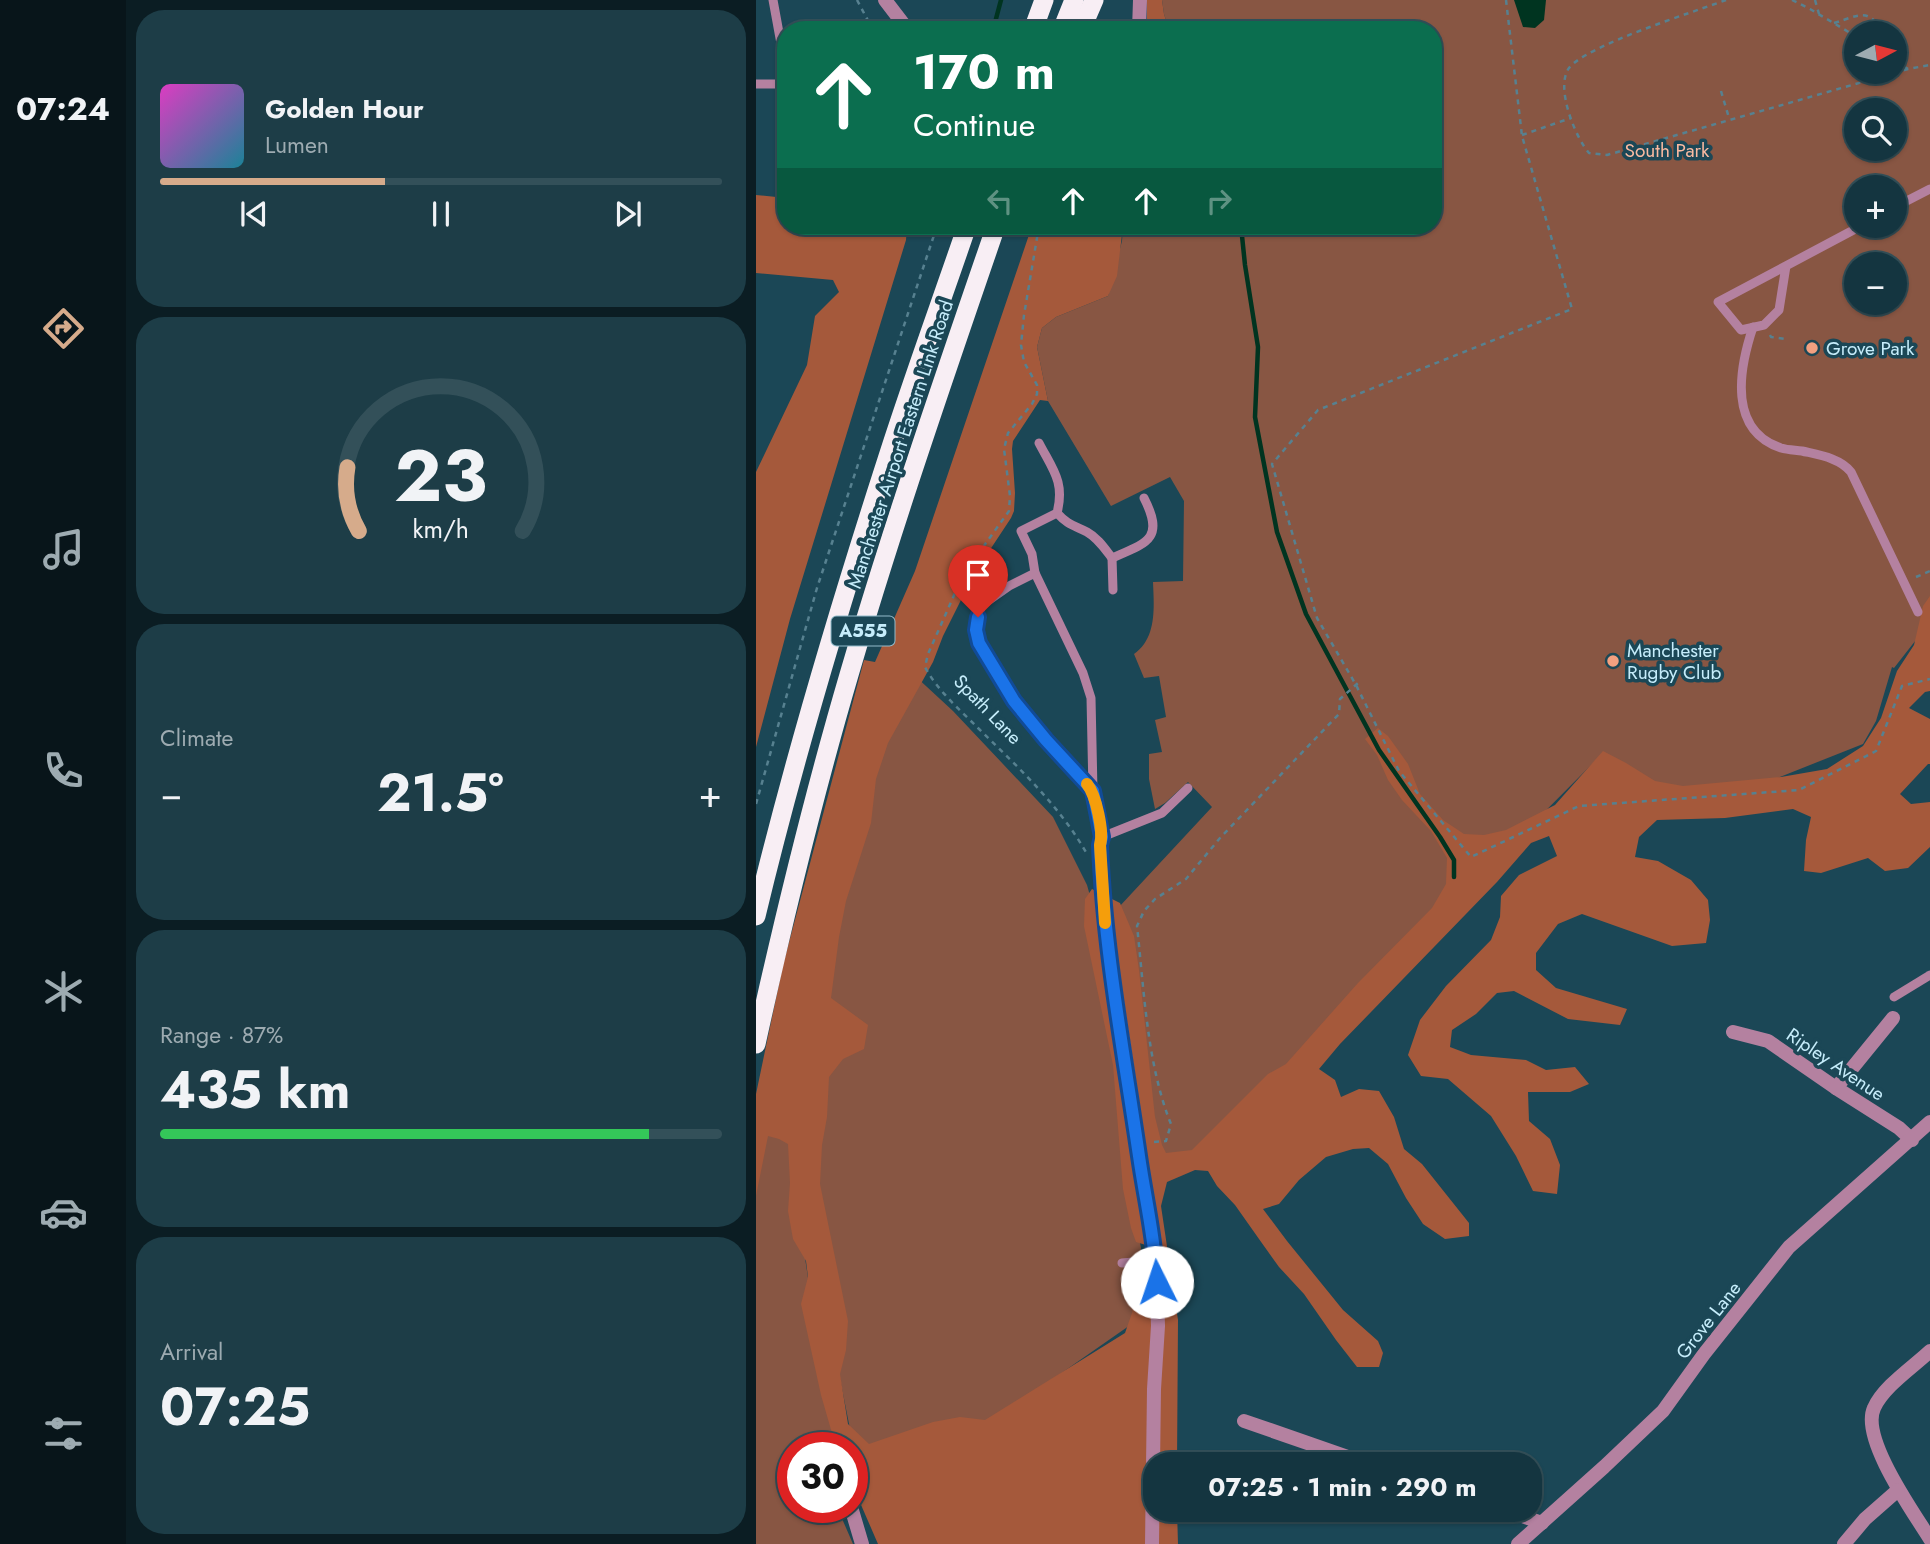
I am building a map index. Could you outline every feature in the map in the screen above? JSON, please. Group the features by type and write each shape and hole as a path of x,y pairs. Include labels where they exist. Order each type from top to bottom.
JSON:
{"highway":[{"path":"1037,21 1044,0"},
{"path":"1065,21 1073,0"},
{"path":"1085,21 1094,0"},
{"name":"Manchester Airport Eastern Link Road","path":"756,916 832,633 883,470 964,235"},
{"name":"Manchester Airport Eastern Link Road","path":"756,1044 786,912 836,719 909,484 993,235"}],"street":[{"path":"885,0 901,21"},
{"path":"1139,21 1140,0"},
{"path":"1101,866 1104,916 1156,1260 1158,1326 1154,1389 1152,1544"},
{"path":"1836,1088 1894,1017"},
{"name":"Ripley Avenue","path":"1733,1032 1768,1041 1899,1128 1912,1140"},
{"name":"Grove Lane","path":"1518,1544 1663,1411 1704,1354 1789,1247 1930,1122"},
{"path":"1930,1351 1882,1395 1872,1410 1871,1422 1874,1437 1898,1490 1930,1539"},
{"path":"1244,1421 1333,1452"},
{"path":"1844,1544 1865,1519 1898,1490"},
{"path":"856,1523 862,1544"}],"lane":[{"path":"773,0 777,22"},
{"path":"756,84 777,84"},
{"path":"1907,201 1930,189"},
{"path":"1786,266 1779,310 1764,325 1741,330 1717,302 1844,235"},
{"path":"1753,327 1746,347 1741,379 1742,407 1751,426 1764,440 1783,449 1801,451 1845,464 1918,612"},
{"path":"1039,443 1060,488 1061,498 1057,513 1021,531 1032,554 1035,573 1083,673 1091,698 1093,791 1102,837 1101,866"},
{"path":"1112,558 1144,545 1153,532 1150,509 1144,498"},
{"path":"1057,513 1067,524 1095,538 1112,558 1113,590"},
{"path":"1035,573 1009,586 982,605 977,636 1014,701 1093,791"},
{"path":"1102,837 1162,813 1188,788"},
{"path":"1894,997 1930,975"},
{"path":"1122,1263 1156,1260"}],"path":[{"path":"857,0 868,21"},
{"path":"1506,0 1521,136 1572,309 1318,410 1272,464 1317,618 1356,685 1399,771 1471,857 1579,806 1799,790 1876,751 1902,686 1930,679"},
{"path":"1726,0 1615,42 1568,69 1563,91 1582,146 1588,153 1607,155 1854,84"},
{"path":"1792,0 1844,29"},
{"path":"1815,0 1819,14"},
{"path":"1834,23 1860,15 1873,17 1876,21"},
{"path":"1908,69 1930,65"},
{"path":"1721,91 1729,119"},
{"path":"1521,136 1571,118"},
{"path":"756,804 817,588 934,235"},
{"name":"Spath Lane","path":"1037,235 1021,345 1024,362 1037,385 1037,394 1008,433 1004,449 1010,496 1009,511 963,575 928,654 925,667 967,716 1058,811 1083,846 1102,882"},
{"path":"1904,583 1930,571"},
{"path":"1137,1144 1166,1141 1171,1124 1162,1102 1152,1049 1136,926 1155,899 1186,878 1220,838 1339,714 1340,699 1356,685"}],"green space":[{"name":"Manchester Rugby Club","path":"1162,0 1930,0 1930,622 1894,668 1892,667 1876,721 1863,744 1752,788 1657,792 1601,755 1206,1150 1159,1165 1119,907 1212,807 1188,782 1155,809 1149,779 1149,754 1162,752 1155,720 1166,717 1159,676 1144,678 1134,654 1147,640 1150,631 1153,582 1183,581 1184,501 1170,477 1111,506 1048,401 1037,347 1042,328 1056,317 1108,296 1122,235 1442,235 1442,21 1166,21"},
{"path":"913,674 953,711 1053,817 1087,885 1094,910 1129,1186 1141,1248 1136,1321 974,1434 868,1456 868,1432 851,1432 806,1191 847,840"},
{"path":"761,1128 794,1135 802,1238 813,1311 840,1432 777,1432 777,1523 844,1523 853,1544 756,1544 756,1152"}],"shaded area":[{"path":"1147,0 1162,0 1166,21 1147,21"},
{"path":"1514,0 1546,0 1544,20 1535,28 1523,27"},
{"path":"756,195 777,197 777,235 906,235 790,619 756,747 756,472 807,365 815,316 839,292 833,280 756,273"},
{"path":"1029,235 1122,235 1117,276 1108,296 1056,317 1042,328 1037,347 1048,401 1040,400 1013,441 1014,511 974,574 933,662 888,743 876,779 871,823 846,901 831,998 868,1025 864,1049 843,1059 829,1077 827,1117 822,1145 820,1184 848,1321 846,1350 840,1374 848,1424 856,1432 832,1432 801,1304 808,1277 806,1261 793,1239 788,1211 788,1144 779,1139 768,1136 756,1196 756,1094 783,965 864,660 875,662 915,571"},
{"path":"1930,596 1930,691 1925,692 1909,708 1930,719 1930,764 1900,794 1911,804 1930,802 1930,847 1908,868 1885,871 1868,858 1821,873 1804,871 1811,817 1793,809 1725,818 1657,820 1639,837 1635,857 1658,861 1691,880 1708,900 1710,920 1706,943 1672,946 1582,914 1558,924 1536,953 1536,970 1556,988 1627,1009 1620,1025 1568,1019 1514,991 1497,993 1476,1014 1452,1030 1450,1047 1471,1055 1526,1060 1546,1070 1575,1067 1589,1084 1570,1092 1528,1092 1529,1121 1550,1139 1560,1165 1557,1194 1533,1191 1516,1156 1491,1116 1448,1079 1421,1076 1408,1055 1420,1020 1446,986 1491,940 1500,917 1501,896 1519,875 1557,856 1549,836 1531,843 1319,1069 1335,1080 1341,1097 1359,1089 1379,1091 1394,1117 1404,1149 1422,1164 1469,1223 1469,1236 1445,1239 1423,1224 1388,1164 1369,1148 1353,1149 1326,1157 1299,1180 1279,1204 1263,1209 1343,1310 1378,1341 1383,1353 1379,1367 1357,1367 1208,1171 1195,1170 1167,1182 1161,1206 1178,1320 1177,1452 1143,1452 1143,1522 1177,1522 1178,1544 878,1544 868,1521 868,1443 933,1422 960,1417 985,1420 1125,1333 1137,1284 1151,1264 1149,1246 1136,1242 1123,1189 1113,1065 1084,926 1085,899 1092,889 1120,903 1134,936 1155,1117 1162,1145 1166,1153 1192,1150 1268,1074 1286,1064 1358,983 1432,908 1446,884 1447,858 1431,831 1402,800 1388,780 1377,755 1365,739 1378,728 1388,736 1408,764 1420,794 1443,820 1464,834 1484,835 1506,830 1555,805 1603,751 1655,781 1683,786 1781,777 1827,769 1863,746 1881,718 1897,671 1914,645 1923,606"}],"waterway":[{"path":"995,21 1001,0"},
{"path":"1242,235 1258,347 1255,417 1277,532 1306,614 1379,750 1454,860 1454,877"}],"slow traffic":[{"path":"1087,784 1093,791 1102,837 1100,845 1105,923"}],"place":[{"name":"Grove Park","path":"1812,348"},
{"name":"Manchester Rugby Club","path":"1613,661"}],"route":[{"path":"978,617 976,630 979,643 1014,701 1093,791 1102,837 1100,845 1104,916 1156,1260 1157,1282"}],"park label":[{"name":"South Park","path":"1667,150"}]}
